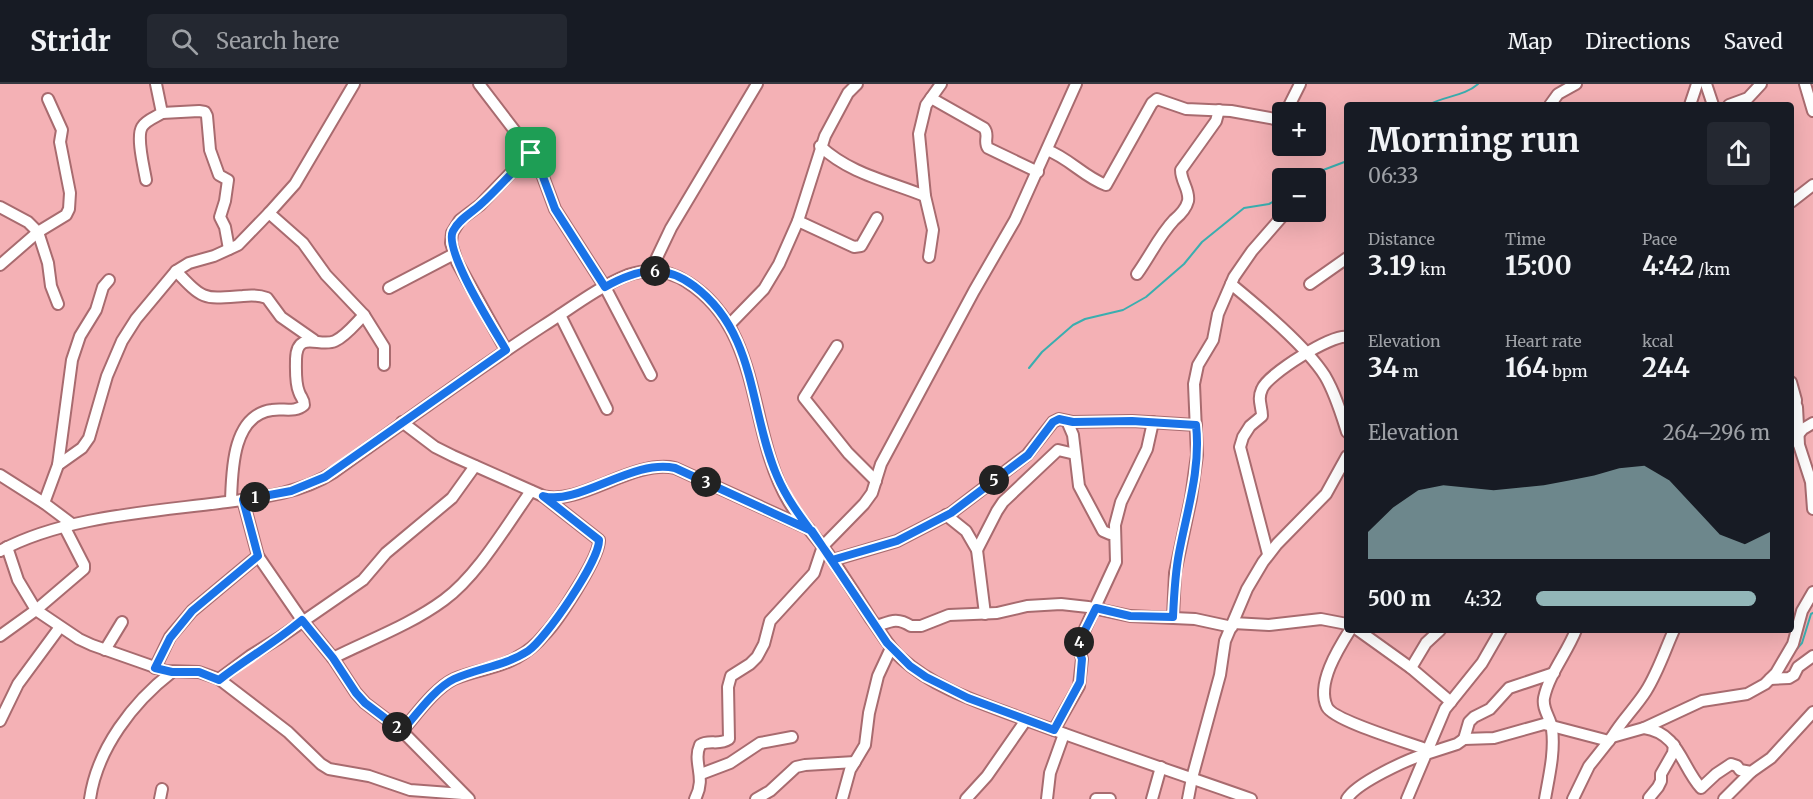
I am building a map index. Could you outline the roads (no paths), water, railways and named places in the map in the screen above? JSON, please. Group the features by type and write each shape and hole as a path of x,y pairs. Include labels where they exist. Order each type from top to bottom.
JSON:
{"street":[{"path":"156,84 162,113"},
{"path":"58,465 86,444 99,409 106,376 122,341 136,319 176,271 189,263 214,256 238,245 269,213 295,184 354,84"},
{"path":"479,84 531,153 543,176 555,209 605,287 651,375"},
{"path":"651,270 672,228 757,84"},
{"path":"730,324 764,289 779,264 798,221 820,146 848,93 857,84"},
{"path":"929,257 933,230 925,196 919,134 922,114 941,84"},
{"path":"695,799 701,785 697,756 700,745 708,742 720,743 729,739 728,687 731,676 757,657 764,644 770,621 814,573 823,546 872,493 881,464 1015,220 1076,84"},
{"path":"1291,102 1300,84"},
{"path":"1553,102 1558,94 1576,84"},
{"path":"1691,102 1697,84"},
{"path":"1706,84 1712,102"},
{"path":"1737,102 1748,98 1761,84"},
{"path":"1805,84 1813,111"},
{"path":"931,98 984,128 988,148 1038,172"},
{"path":"0,265 38,232 66,215 69,209 70,193 61,148 60,125 48,99"},
{"path":"1047,150 1106,185 1154,101 1161,100 1186,109 1219,110 1272,119"},
{"path":"1137,274 1150,257 1160,237 1186,207 1188,194 1181,170 1216,121 1219,110"},
{"path":"146,180 141,130 146,123 162,113 205,112 210,150 219,175 228,180 220,217 225,227 229,249"},
{"path":"820,146 843,165 925,196"},
{"path":"506,350 454,254 452,233 460,220 480,205 531,153"},
{"path":"1794,200 1813,184"},
{"path":"0,207 28,222 38,232 48,263 51,286 58,304"},
{"path":"269,213 303,243 327,275 364,315 384,347 384,365"},
{"path":"798,221 854,247 861,246 877,218"},
{"path":"1173,617 1175,573 1191,498 1197,455 1194,384 1198,365 1213,340 1218,314 1238,271 1277,222"},
{"path":"389,288 454,254"},
{"path":"1310,284 1344,260"},
{"path":"466,796 410,790 369,776 329,769 288,732 219,680 199,672 172,672 155,668 86,642 36,610 18,580 4,549 68,525 243,500 291,491 325,477 506,350 560,315 605,287 630,275 651,270 667,272 692,284 709,297 730,324 752,388 776,474 789,502 823,546 891,648 910,666 942,686 1026,720 1251,799"},
{"path":"176,271 200,293 213,299 254,295 267,298 281,317 314,340"},
{"path":"44,503 58,465 72,360 80,336 96,310 103,287 109,280"},
{"path":"1231,284 1252,301 1306,354 1326,378 1344,422"},
{"path":"231,501 234,455 244,431 260,414 273,410 298,409 304,405 299,392 296,356 302,344 305,341 314,340 334,342 364,315"},
{"path":"560,315 607,409"},
{"path":"1268,554 1240,452 1240,443 1250,426 1262,416 1259,401 1264,386 1289,363 1344,337"},
{"path":"837,346 804,398 848,453 876,481"},
{"path":"832,560 897,541 946,515 1028,455 1053,422 1059,419 1196,425"},
{"path":"1067,421 1073,435 1079,486 1103,531 1110,534 1115,533"},
{"path":"1813,423 1794,421 1811,482 1813,509"},
{"path":"402,422 435,447 543,496 558,498 620,477 658,466 666,466 691,475 812,531"},
{"path":"1047,799 1050,773 1057,757 1059,732 1079,686 1082,659 1078,644 1116,562 1115,533 1121,502 1148,449 1153,422"},
{"path":"977,550 1004,502 1058,450 1075,454"},
{"path":"1188,799 1220,675 1225,641 1247,589 1268,554 1326,494 1344,461"},
{"path":"219,680 250,656 363,580 386,553 452,498 475,466"},
{"path":"1337,474 1344,470"},
{"path":"0,476 44,503 68,525 84,565 84,569 36,610 0,636"},
{"path":"333,658 402,627 445,600 469,576 531,491"},
{"path":"402,731 442,687 454,679 512,660 530,650 547,633 597,553 599,540 543,496"},
{"path":"243,500 258,556 356,693 365,703 402,731 466,796"},
{"path":"946,515 966,531 977,550 985,614"},
{"path":"155,668 170,638 192,611 258,556"},
{"path":"1347,799 1351,792 1410,758 1450,746 1464,739 1494,738 1544,724 1611,739 1644,728 1702,701 1755,691 1776,673 1793,644 1802,612 1813,592"},
{"path":"877,627 896,620 905,622 910,627 921,626 949,615 985,614 1028,606 1061,604 1096,608 1130,616 1173,617 1232,625 1269,625 1321,619 1344,623"},
{"path":"105,650 122,622"},
{"path":"0,721 18,684 60,627"},
{"path":"1348,633 1329,668 1324,698 1327,708 1333,714 1370,731 1383,733 1427,752"},
{"path":"1362,633 1411,668 1451,702"},
{"path":"1411,668 1426,643 1437,633"},
{"path":"1407,799 1442,716 1482,663 1499,633"},
{"path":"1545,799 1553,742 1552,725 1545,712 1544,700 1554,673 1574,633"},
{"path":"1573,799 1589,766 1648,689 1673,633"},
{"path":"842,799 850,770 865,745 869,713 878,676 891,648"},
{"path":"1770,678 1789,678 1794,675 1798,667 1813,656"},
{"path":"90,799 94,774 112,739 125,720 160,681 172,672"},
{"path":"1464,739 1469,722 1490,709 1509,688 1554,673"},
{"path":"1724,799 1751,772 1771,758 1813,712"},
{"path":"966,799 987,776 1026,720"},
{"path":"1644,728 1664,734 1674,745 1701,788 1731,764 1740,770 1751,772"},
{"path":"701,774 730,763 760,743 792,737"},
{"path":"1649,798 1661,781 1661,774 1673,753 1674,745"},
{"path":"756,799 770,791 796,767 855,762"},
{"path":"1152,799 1161,767"},
{"path":"1096,799 1110,799"}],"waterway":[{"path":"1436,102 1467,91 1478,84"},
{"path":"1326,169 1344,162"},
{"path":"1029,368 1042,352 1073,325 1085,319 1123,310 1146,297 1184,264 1202,242 1244,208 1272,202"},
{"path":"1794,652 1802,643 1813,613"}]}
